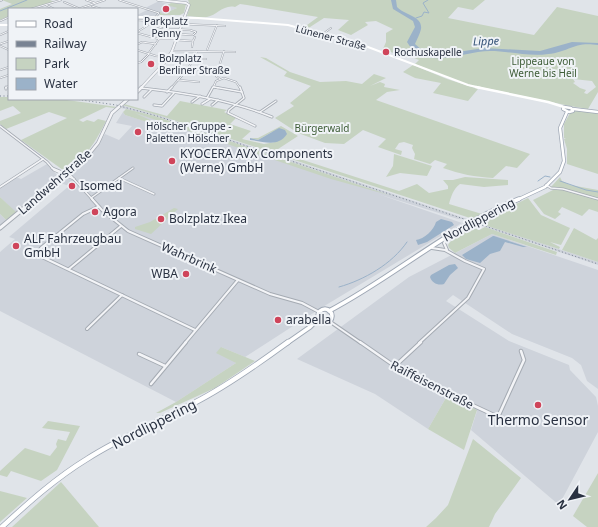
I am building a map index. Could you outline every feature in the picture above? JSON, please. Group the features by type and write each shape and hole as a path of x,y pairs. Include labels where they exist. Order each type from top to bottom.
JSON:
{"main road":[{"name":"Lünener Straße","path":"138,18 158,16 270,22 323,34 374,49 441,76 468,85 548,102 564,107"},
{"path":"573,109 573,112 567,112 563,109 564,107 569,107 573,109 598,112"},
{"name":"Nordlippering","path":"330,313 449,236 486,214 546,185 557,177 564,163 565,152 560,130 567,112"},
{"path":"323,310 330,313 332,318 330,321 320,320 319,312 323,310"},
{"name":"Nordlippering","path":"2,527 39,494 80,464 116,442 198,402 225,386 320,320"}],"street":[{"path":"35,8 61,0"},
{"path":"86,0 95,4"},
{"path":"81,8 105,0"},
{"path":"119,0 158,12 158,16 138,32"},
{"path":"138,91 160,69 169,57 189,5 158,0"},
{"path":"64,2 76,8"},
{"path":"46,5 52,8"},
{"path":"91,5 98,8"},
{"path":"138,18 153,21"},
{"path":"149,24 162,28"},
{"path":"182,24 226,26"},
{"path":"207,51 217,25"},
{"path":"323,34 331,28"},
{"path":"168,29 190,30 196,32 193,35 178,34"},
{"path":"138,33 159,39 193,42"},
{"path":"192,46 195,37"},
{"path":"138,63 141,62 159,39"},
{"path":"138,44 142,42 156,44"},
{"path":"138,50 148,54 169,57"},
{"path":"172,51 235,52"},
{"path":"167,92 188,69 197,51"},
{"path":"224,51 216,76 220,79 235,81 244,98 228,112 255,126"},
{"path":"193,59 206,59"},
{"path":"188,69 203,70"},
{"path":"202,104 211,94 216,82 220,79"},
{"path":"178,80 199,82"},
{"path":"6,89 5,88 8,86"},
{"path":"214,87 242,92"},
{"path":"141,88 200,96 245,106 272,117"},
{"path":"144,97 151,90"},
{"path":"154,105 162,106 174,92"},
{"path":"192,102 200,96"},
{"name":"Landwehrstraße","path":"0,228 94,149 115,110 127,100"},
{"path":"212,105 218,100"},
{"path":"260,112 276,101"},
{"name":"Wahrbrink","path":"0,126 43,159 52,168 74,179 98,207 120,226 139,237 238,280 276,296 302,303 319,312"},
{"path":"0,187 43,159"},
{"path":"91,198 133,168"},
{"path":"119,178 154,194"},
{"path":"546,185 551,188 563,189 598,199"},
{"path":"98,207 83,214 40,250 39,254 42,257 195,330"},
{"path":"69,269 120,226"},
{"path":"448,251 444,243 449,236"},
{"path":"394,367 468,298 484,269 464,261 448,251 437,247 428,249"},
{"path":"150,384 238,280"},
{"path":"87,329 122,295"},
{"name":"Raiffeisenstraße","path":"330,321 406,374 498,417 524,360 522,351"},
{"path":"139,354 165,366"}],"shaded area":[{"path":"159,1 177,8 163,14 158,13 157,16 138,17 138,14 149,9 145,8"},
{"path":"124,106 164,117 467,219 458,219 378,194 462,223 321,308 245,357 221,347 236,363 176,402 0,311 0,252 15,239 9,237 69,186 58,182 0,231 0,214 6,220 15,212 0,197 0,187 16,177 21,179 47,164 59,177 63,178 91,154 105,134 119,140 132,126 116,123 123,112 125,115 151,123 150,125 170,130 129,111 392,196 155,116 121,108"},
{"path":"482,224 598,262 598,265 485,227 481,225"},
{"path":"492,234 598,270 598,389 587,381 581,365 572,358 512,334 453,295 446,301 509,341 569,365 570,370 596,397 598,406 598,432 559,505 471,430 477,411 447,396 428,429 375,394 297,359 409,277"}],"green space":[{"path":"2,0 50,0 54,2 33,8 8,8 8,16 0,20 0,9 12,4"},
{"name":"Lippeaue von Werne bis Heil","path":"188,0 485,0 473,10 458,7 448,18 534,35 557,7 598,16 598,92 588,109 461,83 415,64 419,60 402,53 396,54 383,49 386,42 386,33 393,29 376,21 365,22 368,25 351,35 338,30 349,20 324,18 307,29 303,28 318,17 240,4 235,7 231,6 224,8 207,17 187,16 190,5","holes":["573,79 592,81 596,87 587,94 584,93 586,90 573,83 575,82"]},
{"path":"171,3 186,4 184,13 180,15 160,15 160,12 163,14 177,8 167,5"},
{"name":"Bürgerwald","path":"260,57 266,58 290,72 320,82 346,81 362,84 374,74 386,78 370,86 380,82 385,84 384,87 400,90 387,92 376,100 530,154 517,168 506,166 493,178 468,175 449,170 443,168 447,164 435,160 430,164 414,159 415,154 412,148 413,145 404,142 399,143 395,149 402,151 401,155 378,147 386,139 363,130 344,144 325,143 298,133 275,118 294,106 290,103 311,86 284,76 287,72"},
{"path":"413,65 447,79 478,89 468,101 433,93 441,83 415,78 403,72"},
{"path":"0,97 8,97 8,100 67,100 117,107 106,107 79,120 83,122 87,120 94,122 98,119 106,121 94,143 84,156 63,170 21,140 67,118 49,112 6,129 0,124 0,121 21,113 13,106 0,111"},
{"path":"180,101 227,110 224,112 236,118 230,124 251,131 242,139 264,144 275,142 272,132 258,140 250,138 258,138 281,126 298,136 275,151 399,191 417,184 429,193 448,189 448,186 443,180 453,180 465,177 508,180 508,185 484,187 460,184 453,193 449,204 482,214 473,219 164,117 122,105 124,104 167,116"},
{"path":"126,109 155,116 392,196 331,179 135,113 174,131 150,125 150,123 125,115 123,112"},
{"path":"580,110 598,112 598,174 567,164 564,124 570,113 568,113"},
{"path":"394,154 432,166 427,176 400,173 386,177 393,166"},
{"path":"560,177 562,181 570,185 598,190 598,199 551,187"},
{"path":"562,189 598,200 598,212 589,209 582,216 562,207 558,212 561,214 555,219 544,214 533,200 553,190"},
{"path":"0,197 16,212 6,220 0,214"},
{"path":"528,198 541,215 570,228 561,245 550,242 560,247 559,249 478,223"},
{"path":"174,208 178,209 151,234 135,229 135,227 150,222"},
{"path":"472,227 479,230 485,227 557,252 556,255 492,234 455,253 449,248 448,245 450,242"},
{"path":"574,228 596,240 598,238 598,262 562,250"},
{"path":"221,347 255,361 215,388 160,413 156,413 176,402 236,363 216,353"},
{"path":"447,396 477,410 464,450 428,429"},
{"path":"48,421 80,426 57,470 41,481 11,471 7,477 0,475 0,471 25,448 50,456 57,447 56,444 58,439 66,441 70,432 42,428"},
{"path":"473,439 521,478 495,514 489,527 426,527 448,505"},
{"path":"598,473 598,527 587,527 573,516"},
{"path":"61,482 99,527 12,527"},
{"path":"0,491 27,498 0,522"}],"water":[{"path":"391,0 396,0 397,7 400,10 419,21 421,29 415,44 423,51 438,55 484,48 540,51 572,42 598,43 598,45 583,44 555,53 541,55 490,51 445,58 423,56 414,51 407,42 415,27 413,21 393,9"},
{"path":"279,128 285,130 287,134 279,141 270,143 250,140 250,138 258,140"},
{"path":"441,219 452,222 454,225 427,242 418,245 416,240 428,234 436,222"},
{"path":"493,236 527,247 505,242 500,251 490,254 480,263 466,259 462,255"},
{"path":"455,264 458,268 450,275 444,284 437,284 431,279 431,275 449,265"}],"waterway":[{"path":"0,11 27,0"},
{"path":"416,18 422,16 424,12 429,13 423,3 428,0"},
{"path":"538,181 545,176 550,177"},
{"path":"560,181 586,190 598,192"},
{"path":"339,287 358,280 377,270 394,257 407,242"}],"railway":[{"path":"0,96 8,96"},
{"path":"82,100 116,105 157,116 598,264"}],"place":[{"name":"Parkplatz Penny","path":"166,9"},
{"name":"Rochuskapelle","path":"386,52"},
{"name":"Bolzplatz Berliner Straße","path":"151,64"},
{"name":"Hölscher Gruppe - Paletten Hölscher","path":"138,132"},
{"name":"KYOCERA AVX Components (Werne) GmbH","path":"172,161"},
{"name":"Isomed","path":"72,186"},
{"name":"Agora","path":"95,212"},
{"name":"Bolzplatz Ikea","path":"161,219"},
{"name":"ALF Fahrzeugbau GmbH","path":"16,246"},
{"name":"WBA","path":"186,274"},
{"name":"arabella","path":"278,320"},
{"name":"Thermo Sensor","path":"538,405"}],"water label":[{"name":"Lippe","path":"486,41"}]}
